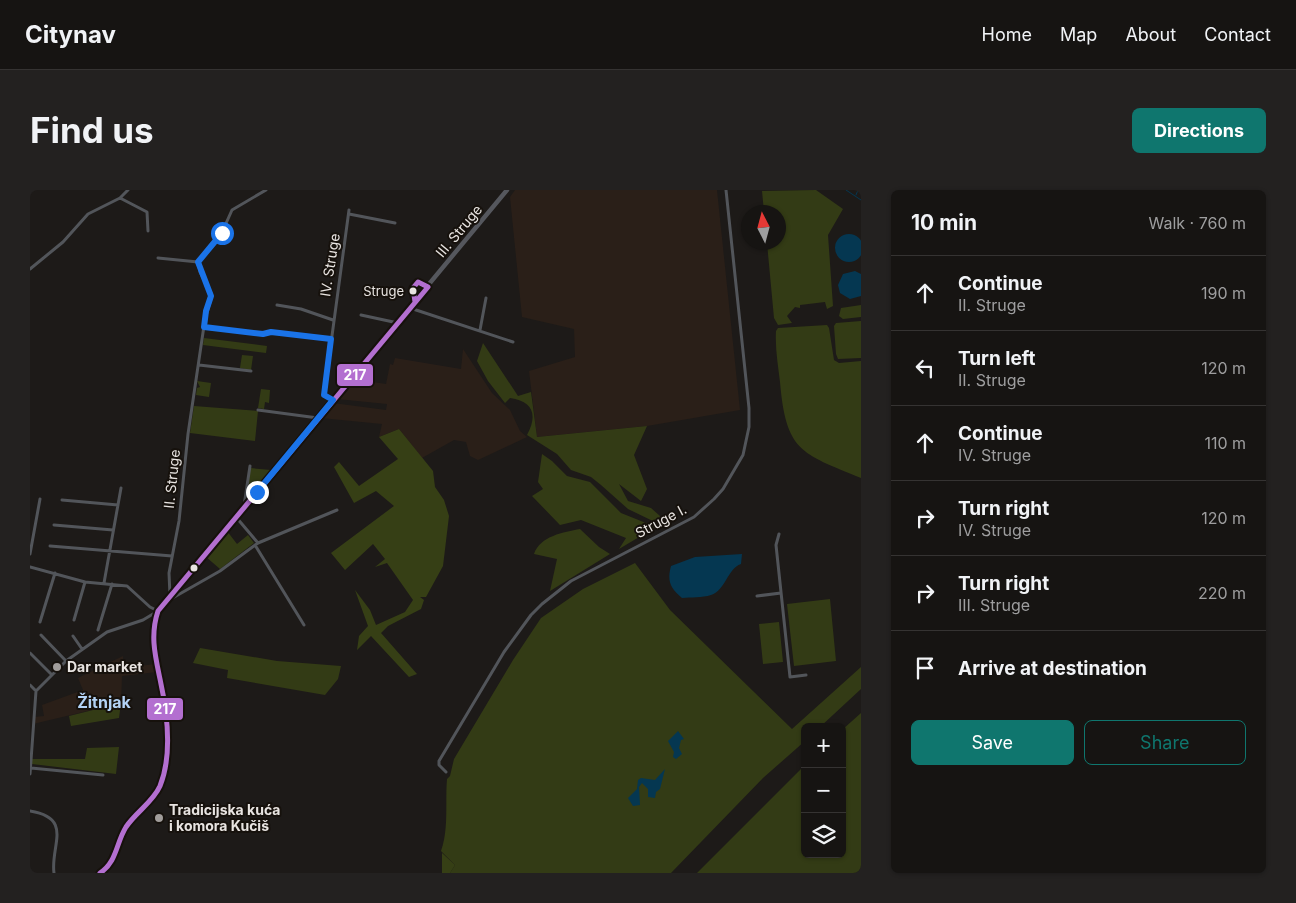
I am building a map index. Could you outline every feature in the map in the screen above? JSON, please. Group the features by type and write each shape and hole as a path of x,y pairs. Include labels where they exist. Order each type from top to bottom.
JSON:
{"street":[{"path":"30,269 63,242 88,214 120,198 128,190"},
{"path":"158,258 198,262 219,239 232,210 266,190"},
{"name":"III. Struge","path":"410,308 507,190"},
{"name":"Struge I.","path":"446,772 439,765 439,761 504,652 531,615 571,581 694,517 723,489 742,455 749,426 749,408 726,190"},
{"path":"120,198 147,212 148,230"},
{"name":"IV. Struge","path":"333,400 324,395 349,212 395,223"},
{"name":"II. Struge","path":"170,596 168,574 179,521 188,434 206,311 211,296 198,262"},
{"path":"480,330 486,298"},
{"name":"IV. Struge","path":"277,305 301,309 333,320"},
{"path":"30,774 36,691 66,661 82,649 112,630 143,620 158,611 410,308 513,342"},
{"path":"361,315 398,323"},
{"path":"204,327 331,339"},
{"path":"199,365 252,371"},
{"path":"258,410 318,418"},
{"path":"244,507 250,466"},
{"path":"104,583 121,488"},
{"path":"30,554 40,499"},
{"path":"62,500 118,505"},
{"path":"164,603 220,571 256,544 337,510"},
{"path":"236,516 256,544 304,625"},
{"path":"54,525 113,530"},
{"path":"779,534 776,545 790,677 806,675"},
{"path":"50,546 172,556"},
{"path":"30,567 85,582 112,584 130,588 158,611"},
{"path":"40,622 56,573"},
{"path":"74,620 85,582"},
{"path":"98,630 112,584"},
{"path":"757,596 781,593"},
{"path":"100,873 111,865 127,827 155,795 164,772 166,756 163,690 152,640 158,611"},
{"path":"41,635 66,661"},
{"path":"73,636 82,649"},
{"path":"30,653 52,675"},
{"path":"30,685 36,691"},
{"path":"31,768 103,774"},
{"path":"30,811 46,815 55,825 58,841 54,873"}],"shaded area":[{"path":"515,190 717,190 740,410 647,426 537,437 529,371 575,357 574,329 522,317 510,197"},
{"path":"463,349 492,393 510,410 520,431 527,437 478,460 470,456 466,442 454,440 422,458 399,429 379,437 382,424 321,418 333,403 386,410 387,404 337,399 353,379 386,384 390,364 393,365 395,358 461,369"},
{"path":"123,656 123,668 155,664 157,672 122,676 121,703 33,724 34,717 44,716 42,705 83,690 78,678"}],"green space":[{"path":"816,190 843,209 828,235 833,306 827,309 825,302 800,305 800,308 795,307 787,316 792,323 778,325 774,318 768,250 786,250 786,205 763,205 762,191"},
{"path":"861,305 861,317 843,319 839,316 841,308"},
{"path":"861,321 861,358 838,359 834,326 836,323"},
{"path":"827,325 834,360 839,363 861,361 861,478 823,462 810,455 800,446 792,436 783,405 776,331 778,328"},
{"path":"204,338 267,346 266,353 203,345"},
{"path":"483,343 518,396 531,392 537,437 647,426 634,455 647,489 641,501 619,484 628,501 651,508 660,516 657,523 628,509 591,477 571,470 557,454 527,435 533,415 531,410 524,402 518,400 510,398 505,403 488,381 477,361"},
{"path":"242,355 253,356 251,370 240,368"},
{"path":"197,381 211,383 209,397 196,395 197,388 200,387"},
{"path":"261,389 270,390 269,403 265,402 264,409 258,408"},
{"path":"194,406 258,411 255,441 190,433"},
{"path":"399,429 433,471 435,487 444,500 449,516 443,566 426,597 420,597 424,600 421,609 388,626 381,633 417,674 409,677 371,636 357,650 359,636 368,626 355,590 370,610 376,625 405,612 413,600 387,563 375,567 385,559 373,544 345,570 331,553 394,506 376,491 354,503 334,467 339,462 359,486 398,459 379,437"},
{"path":"542,454 567,476 590,482 621,513 656,527 619,549 626,538 581,520 560,525 532,496 543,489 538,482"},
{"path":"250,468 271,470 248,499 246,498"},
{"path":"580,529 599,547 610,554 550,591 557,559 534,554 541,543 547,539 560,533"},
{"path":"227,531 237,544 248,535 254,543 220,569 205,556"},
{"path":"635,563 670,610 792,729 861,667 861,689 824,723 801,723 801,745 763,778 671,873 450,873 455,865 441,851 446,824 447,779 450,776 454,759 513,660 541,618 583,589"},
{"path":"830,599 836,661 794,666 787,604"},
{"path":"779,622 783,662 763,664 759,624"},
{"path":"200,648 277,661 341,666 338,679 325,695 227,678 228,670 193,663"},
{"path":"121,703 119,718 71,726 69,716"},
{"path":"861,713 861,873 697,873 801,769 801,858 846,858 846,726"},
{"path":"119,747 116,774 32,764 32,759 85,759 87,748"},
{"path":"442,853 455,865 450,873 442,873"}],"water":[{"path":"849,234 859,238 863,248 859,258 849,262 839,258 835,248 839,238"},
{"path":"855,271 861,274 861,296 850,299 840,293 838,285 843,274"},
{"path":"742,554 741,564 733,570 720,589 711,595 682,598 670,584 671,566 695,557"},
{"path":"678,731 684,739 681,740 679,748 682,754 676,759 673,757 674,752 668,741"},
{"path":"665,769 660,789 656,792 655,798 648,797 648,789 642,783 639,787 640,805 633,806 628,798 637,789 638,780 641,778 655,780"}],"waterway":[{"path":"846,190 861,200"},
{"path":"856,195 858,190"}],"transit line":[{"name":"217","path":"100,873 106,869 113,858 126,827 157,792 164,774 168,732 163,691 155,653 154,628 158,611 428,287 418,282 413,288 415,302"}],"place":[{"name":"Struge","path":"413,291"},
{"name":"Dar market","path":"57,667"},
{"name":"Tradicijska kuća i komora Kučiš","path":"159,818"}],"district":[{"name":"Žitnjak","path":"104,702"}],"route":[{"path":"222,233 214,246 198,262 200,272 211,293 204,327 331,339 324,395 333,400 257,492"}]}
